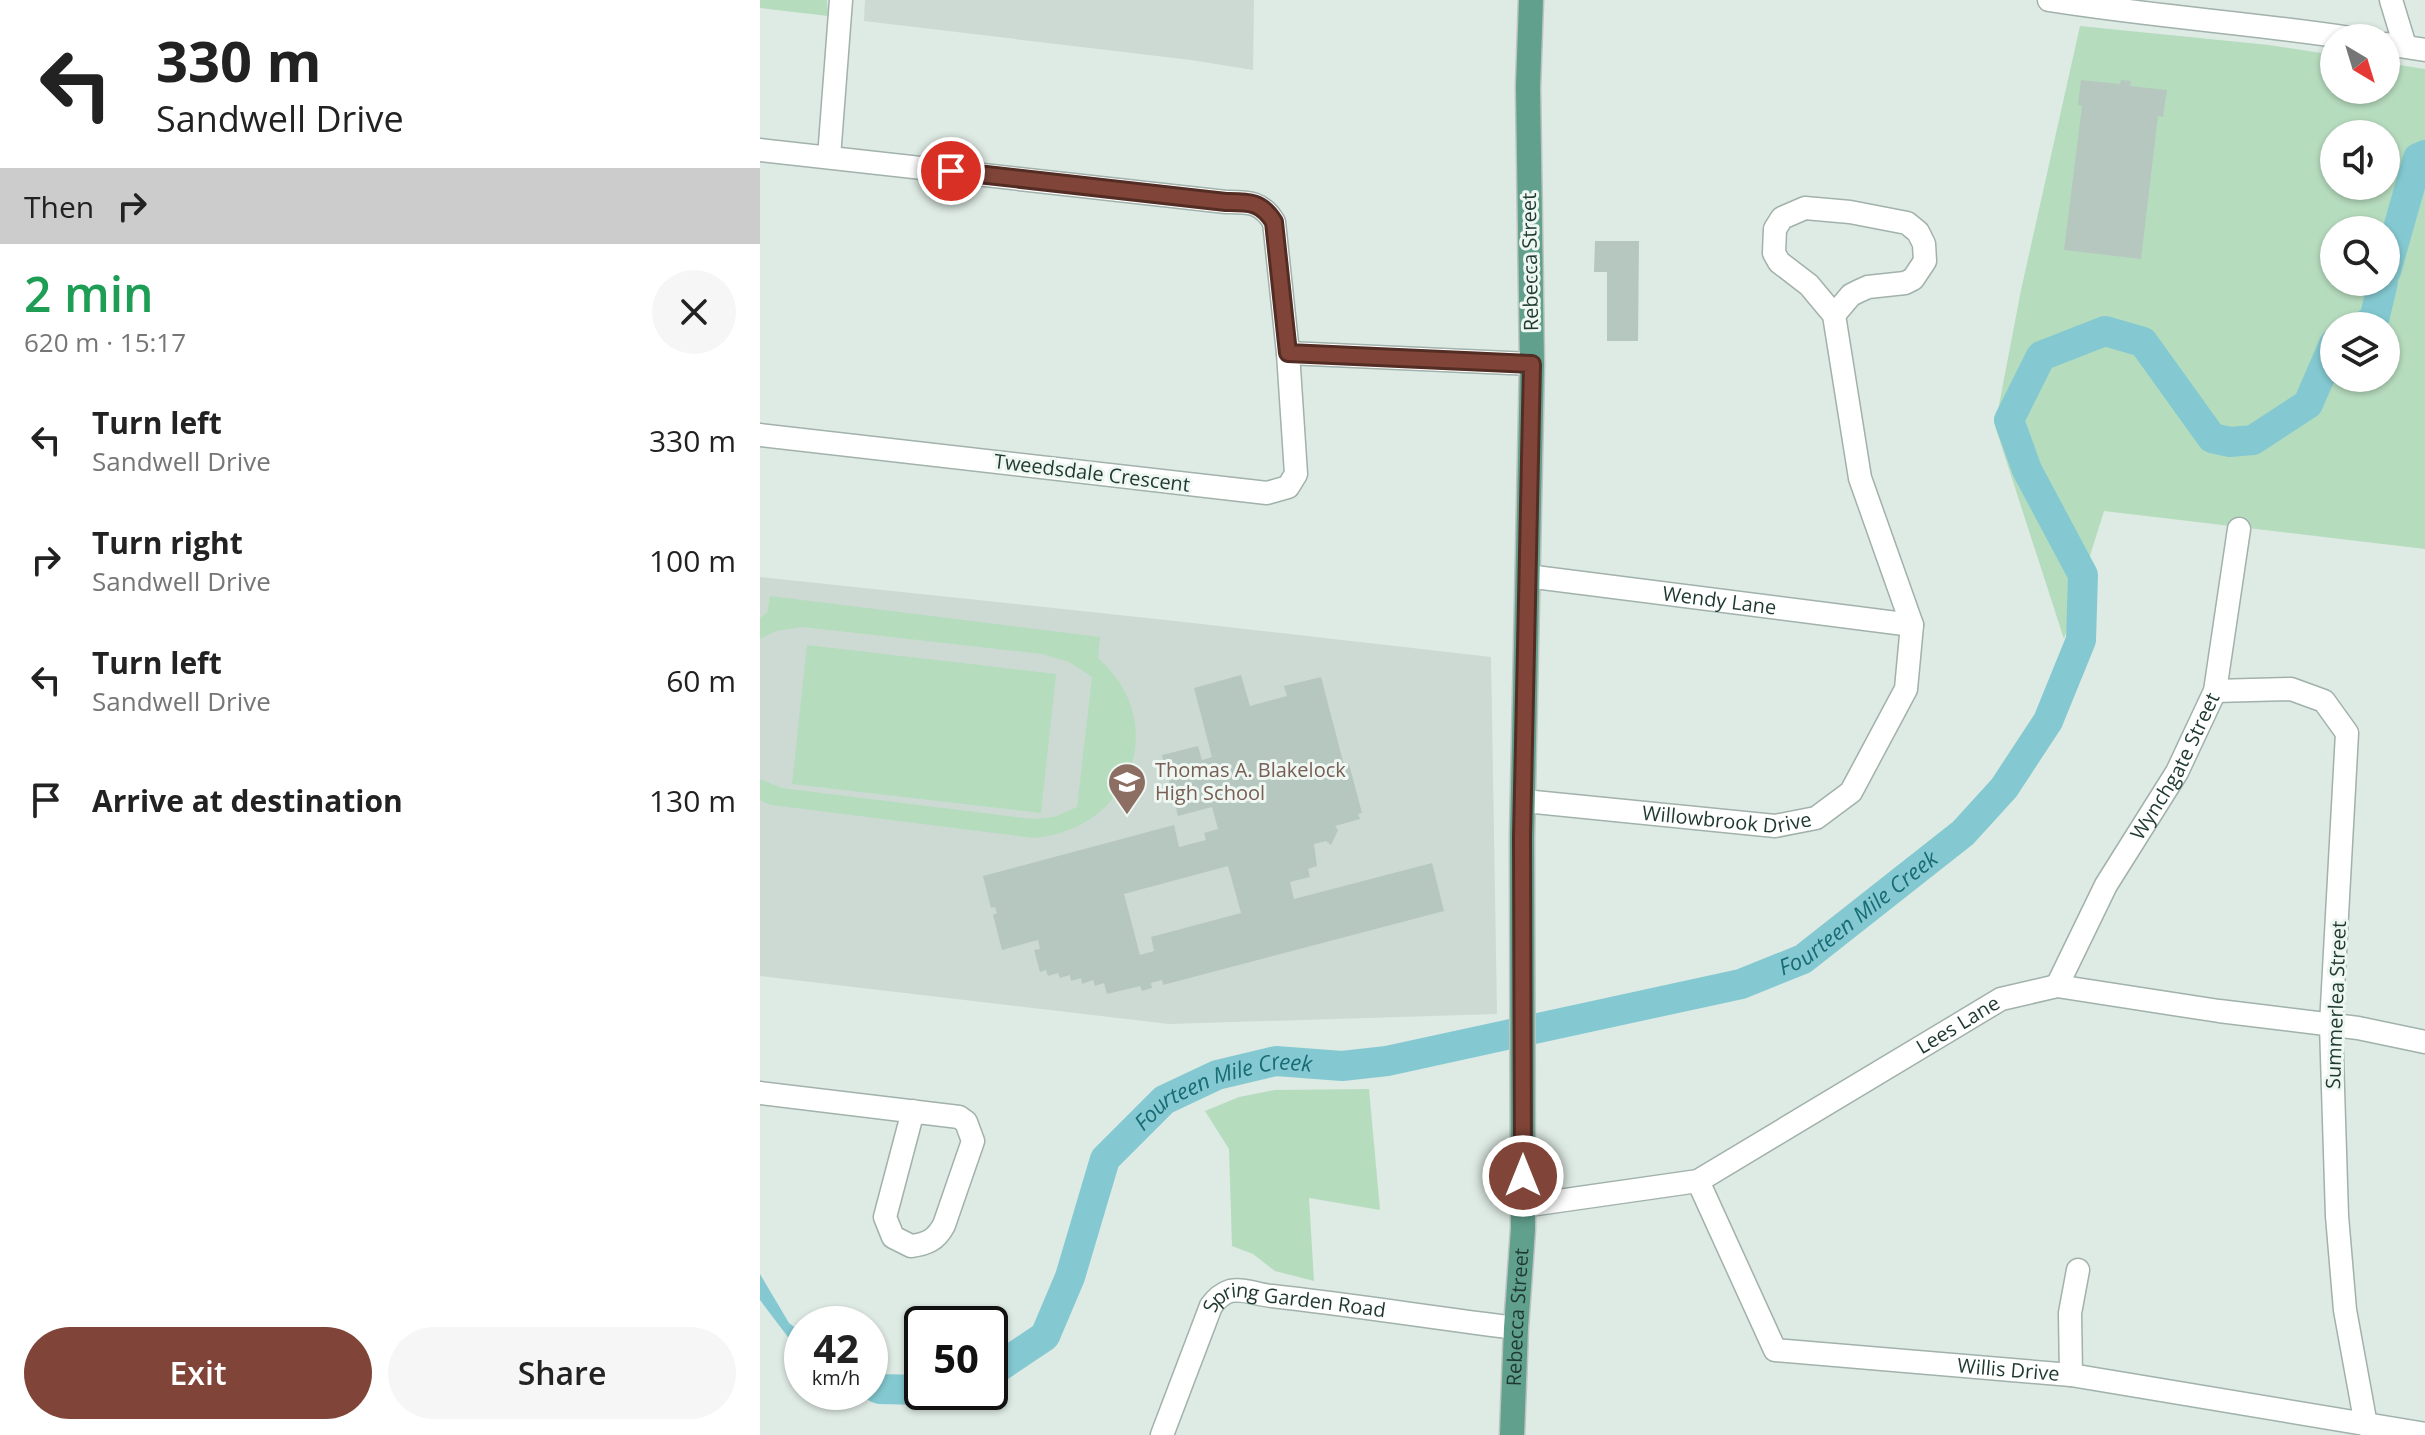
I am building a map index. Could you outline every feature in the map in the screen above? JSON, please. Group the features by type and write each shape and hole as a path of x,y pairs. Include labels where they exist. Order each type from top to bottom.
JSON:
{"main road":[{"name":"Rebecca Street","path":"1512,1435 1523,1229 1524,801 1532,364 1528,87 1531,0"}],"street":[{"path":"829,157 841,0"},
{"path":"2049,0 2320,34"},
{"path":"2391,0 2405,47 2425,30"},
{"name":"Tweedsdale Crescent","path":"760,150 1226,202 1249,202 1267,210 1274,222 1288,353 1296,474 1288,487 1267,493 760,435"},
{"path":"1805,208 1850,212 1907,223 1918,232 1924,244 1925,261 1913,279 1859,291 1851,295 1834,315 1809,285 1779,262 1774,253 1775,229 1782,218 1805,208"},
{"name":"Willowbrook Drive","path":"1524,801 1775,826 1816,818 1851,792 1906,689 1912,625 1860,478 1834,315"},
{"path":"1288,353 1532,364"},
{"name":"Wynchgate Street","path":"2057,986 2106,885 2177,772 2215,691 2239,529"},
{"name":"Wendy Lane","path":"1527,576 1912,625"},
{"name":"Summerlea Street","path":"2215,691 2291,689 2324,701 2347,733 2331,1025 2337,1216 2345,1310 2366,1425"},
{"name":"Lees Lane","path":"1523,1206 1698,1181 2001,999 2057,986 2331,1025 2425,1042"},
{"path":"760,1093 913,1111 959,1117 966,1122 973,1141 938,1236 921,1245 911,1246 893,1237 885,1217 913,1111"},
{"name":"Willis Drive","path":"1698,1181 1775,1350 2071,1375 2425,1434"},
{"path":"2071,1375 2070,1313 2078,1270"},
{"name":"Spring Garden Road","path":"1162,1435 1211,1306 1219,1296 1231,1291 1516,1328"}],"shaded area":[{"path":"865,0 1254,0 1253,70 864,21"},
{"name":"Thomas A. Blakelock High School","path":"760,577 1491,657 1497,1014 1169,1024 760,976"}],"green space":[{"path":"760,0 827,0 828,16 760,8"},
{"path":"2080,26 2320,53 2320,104 2400,104 2400,65 2425,69 2425,549 2104,511 2064,639 1995,426 2021,290"},
{"path":"770,596 1100,637 1098,658 1121,684 1133,713 1136,742 1130,770 1116,795 1094,816 1066,831 1033,838 771,805 760,800 760,779 782,788 1033,819 1054,817 1077,807 1092,677 1069,662 1042,654 802,627 776,631 760,639 760,618 767,613"},
{"path":"807,645 1056,674 1041,813 792,784"},
{"path":"1369,1089 1380,1210 1309,1198 1314,1281 1275,1271 1253,1254 1232,1246 1229,1149 1205,1111 1239,1097 1275,1090"}],"water":[{"path":"760,1274 784,1315 784,1332 760,1300"}],"building":[{"path":"2081,80 2120,84 2121,80 2131,81 2130,86 2167,90 2163,117 2158,116 2141,259 2064,250 2082,106 2078,105"},
{"path":"1595,241 1639,241 1638,341 1607,341 1607,272 1594,272"},
{"path":"1241,675 1250,706 1287,696 1284,686 1321,677 1344,765 1349,764 1362,813 1358,814 1360,819 1335,826 1338,830 1331,845 1326,841 1314,844 1317,866 1308,869 1310,877 1290,882 1294,899 1432,863 1444,911 1163,985 1162,980 1151,983 1152,988 1142,991 1140,986 1107,994 1104,983 1095,986 1093,980 1082,984 1081,978 1071,981 1070,975 1060,978 1058,973 1048,976 1046,970 1040,972 1034,950 1040,949 1038,940 1002,950 993,915 997,913 995,907 991,908 983,876 1174,825 1179,847 1206,840 1204,833 1218,829 1212,807 1178,816 1174,800 1179,798 1177,793 1173,794 1168,777 1173,776 1171,770 1166,771 1162,755 1198,746 1202,760 1212,757 1194,688","holes":["1228,866 1241,913 1151,937 1154,951 1140,955 1124,894"]}],"waterway":[{"name":"Fourteen Mile Creek","path":"2400,222 2418,158 2425,155"},
{"name":"Fourteen Mile Creek","path":"2376,312 2380,296"},
{"name":"Fourteen Mile Creek","path":"1008,1361 1045,1336 1070,1277 1105,1159 1164,1100 1217,1075 1276,1061 1342,1066 1387,1061 1741,984 1803,959 1963,833 2004,788 2048,721 2081,640 2083,575 2027,470 2009,420 2041,356 2105,331 2143,342 2212,438 2230,442 2253,440 2308,404 2320,376"},
{"name":"Fourteen Mile Creek","path":"888,1389 904,1390"}],"place":[{"name":"Thomas A. Blakelock High School","path":"1127,816"}],"route":[{"path":"951,171 1249,202 1267,210 1274,222 1288,353 1532,364 1522,837 1523,1176"}]}
